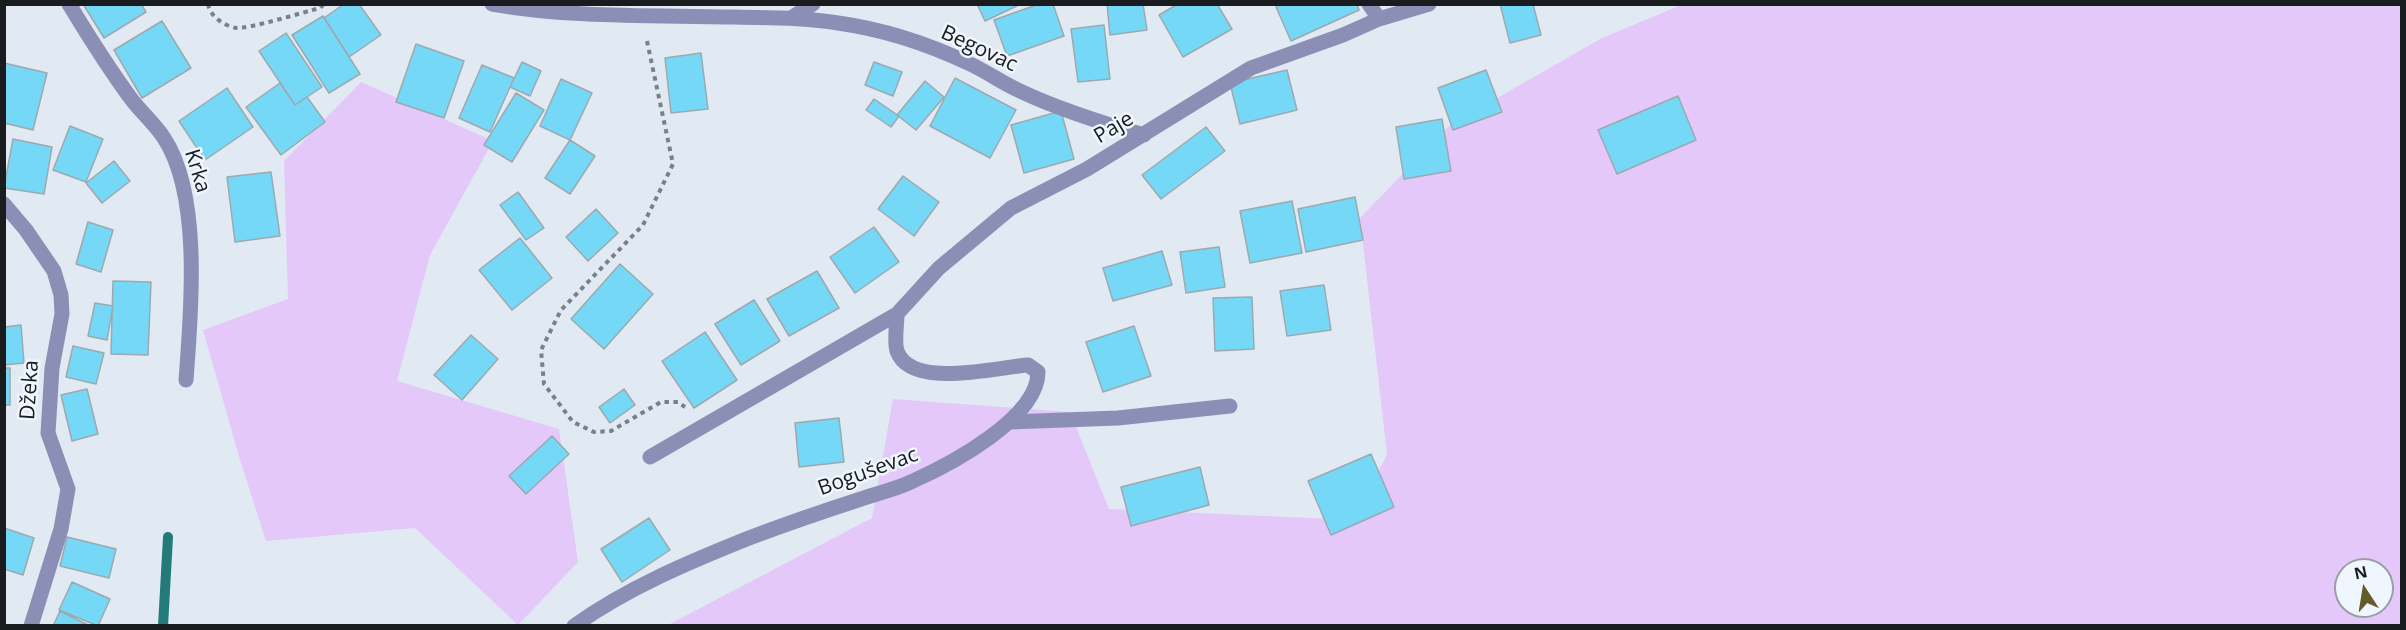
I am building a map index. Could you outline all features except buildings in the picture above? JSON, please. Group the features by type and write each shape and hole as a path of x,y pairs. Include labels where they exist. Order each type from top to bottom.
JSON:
{"street":[{"name":"Krka","path":"69,4 132,99 165,139 178,170 190,222 192,297 186,380"},
{"name":"Begovac","path":"492,4 522,9 598,14 791,18 838,23 902,39 968,63 1020,91 1091,120 1144,135"},
{"path":"791,18 813,4"},
{"path":"1369,4 1379,19"},
{"name":"Paje","path":"650,457 897,314 939,268 1011,208 1088,169 1251,68 1343,35 1379,19 1429,4"},
{"name":"Džeka","path":"4,204 26,230 54,271 61,295 62,314 52,368 48,433 68,489 61,529 31,626"},
{"name":"Boguševac","path":"574,626 598,609 673,570 751,538 912,482 963,455 1009,423 1031,398 1038,384 1038,372 1028,365 950,375 923,373 909,366 897,351 897,314"},
{"path":"1009,423 1118,418 1230,406"}],"path":[{"path":"208,4 209,10 222,23 237,28 320,8 324,4"},
{"path":"650,57 673,164 643,225 561,310 541,350 544,384 573,422 594,432 611,431 661,402 678,402 707,424"}],"shaded area":[{"path":"1681,5 2401,5 2401,625 666,626 872,518 893,399 1070,412 1109,509 1355,520 1387,454 1360,218 1450,125 1602,38"},
{"path":"361,82 493,141 430,255 397,381 559,429 578,562 518,625 415,528 266,541 240,460 203,330 288,299 284,161"}],"waterway":[{"path":"163,626 168,537"}]}
